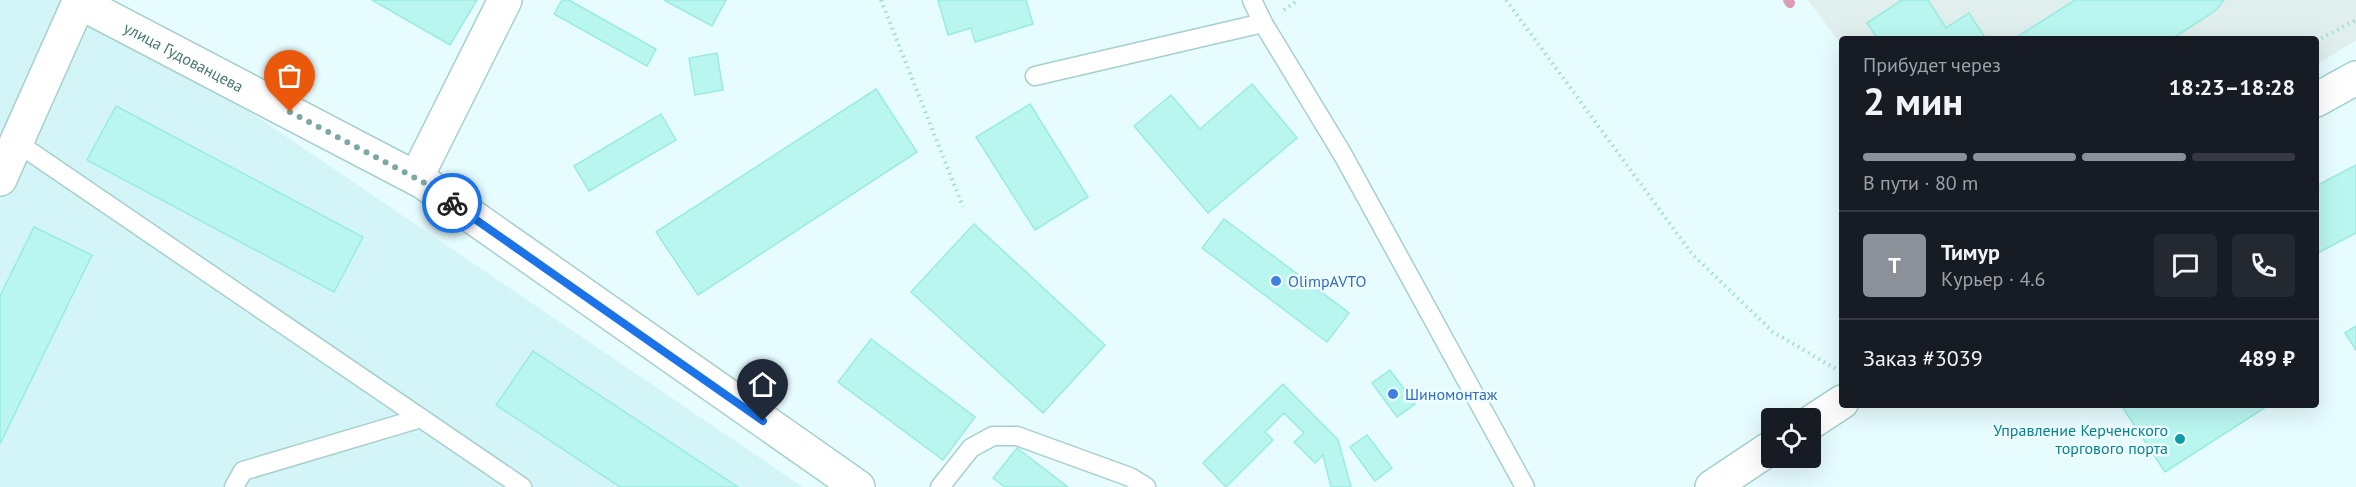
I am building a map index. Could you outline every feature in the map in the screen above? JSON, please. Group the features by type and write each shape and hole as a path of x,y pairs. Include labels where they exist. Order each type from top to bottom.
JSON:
{"street":[{"path":"416,178 505,0"},
{"path":"0,179 77,1"},
{"name":"улица Гудованцева","path":"77,1 416,178 858,487"},
{"path":"2319,98 2356,78"},
{"path":"1821,416 1839,404"},
{"path":"1712,487 1761,454"}],"lane":[{"path":"1252,0 1263,23 1343,155 1525,487"},
{"path":"1035,76 1263,23"},
{"path":"16,142 522,487"},
{"path":"234,487 243,471 421,418"},
{"path":"940,487 971,448 993,436 1017,436 1130,477 1146,487"}],"path":[{"path":"881,0 963,207"},
{"path":"1506,0 1692,254 1773,332 1839,370"},
{"path":"2319,38 2356,20"}],"shaded area":[{"path":"0,0 85,0 803,487 0,487"},
{"path":"1808,0 2356,0 2356,40 2319,63 2319,36 1839,36 1839,42"}],"building":[{"path":"372,0 477,0 450,45"},
{"path":"562,0 569,0 656,49 647,66 554,14"},
{"path":"664,0 726,0 712,26"},
{"path":"938,0 1026,0 1033,24 975,42 971,28 948,35"},
{"path":"1902,0 1928,0 1946,28 1969,13 1984,36 1876,36 1867,23"},
{"path":"2075,0 2224,0 2215,11 2177,36 2019,36"},
{"path":"717,53 723,90 695,95 689,58"},
{"path":"1252,84 1297,138 1208,213 1134,126 1171,95 1200,129"},
{"path":"876,89 917,152 698,295 656,232"},
{"path":"1030,104 1088,197 1035,230 976,137"},
{"path":"116,106 363,237 334,292 87,160"},
{"path":"661,114 676,140 589,191 574,166"},
{"path":"2356,165 2356,233 2319,252 2319,184"},
{"name":"OlimpAVTO","path":"1224,219 1349,313 1327,342 1202,248"},
{"path":"974,224 1105,345 1043,413 911,292"},
{"path":"34,227 92,255 0,444 0,296"},
{"path":"2356,326 2356,350 2345,333"},
{"path":"871,339 975,417 943,460 838,382"},
{"path":"533,351 738,487 620,487 496,405"},
{"name":"Шиномонтаж","path":"1390,370 1415,404 1397,417 1372,383"},
{"path":"1283,384 1338,440 1351,487 1331,487 1323,455 1315,463 1294,442 1304,433 1284,413 1265,432 1273,440 1226,487 1203,463"},
{"name":"Управление Керченского торгового порта","path":"2123,408 2264,408 2165,472"},
{"path":"1367,435 1392,468 1375,481 1350,447"},
{"path":"1017,448 1068,487 1005,487 993,478"}],"way so far":[{"path":"290,112 423,182 452,203"}],"place":[{"name":"OlimpAVTO","path":"1276,281"},
{"name":"Шиномонтаж","path":"1393,394"},
{"name":"Управление Керченского торгового порта","path":"2180,439"}],"route":[{"path":"452,203 763,421"}]}
